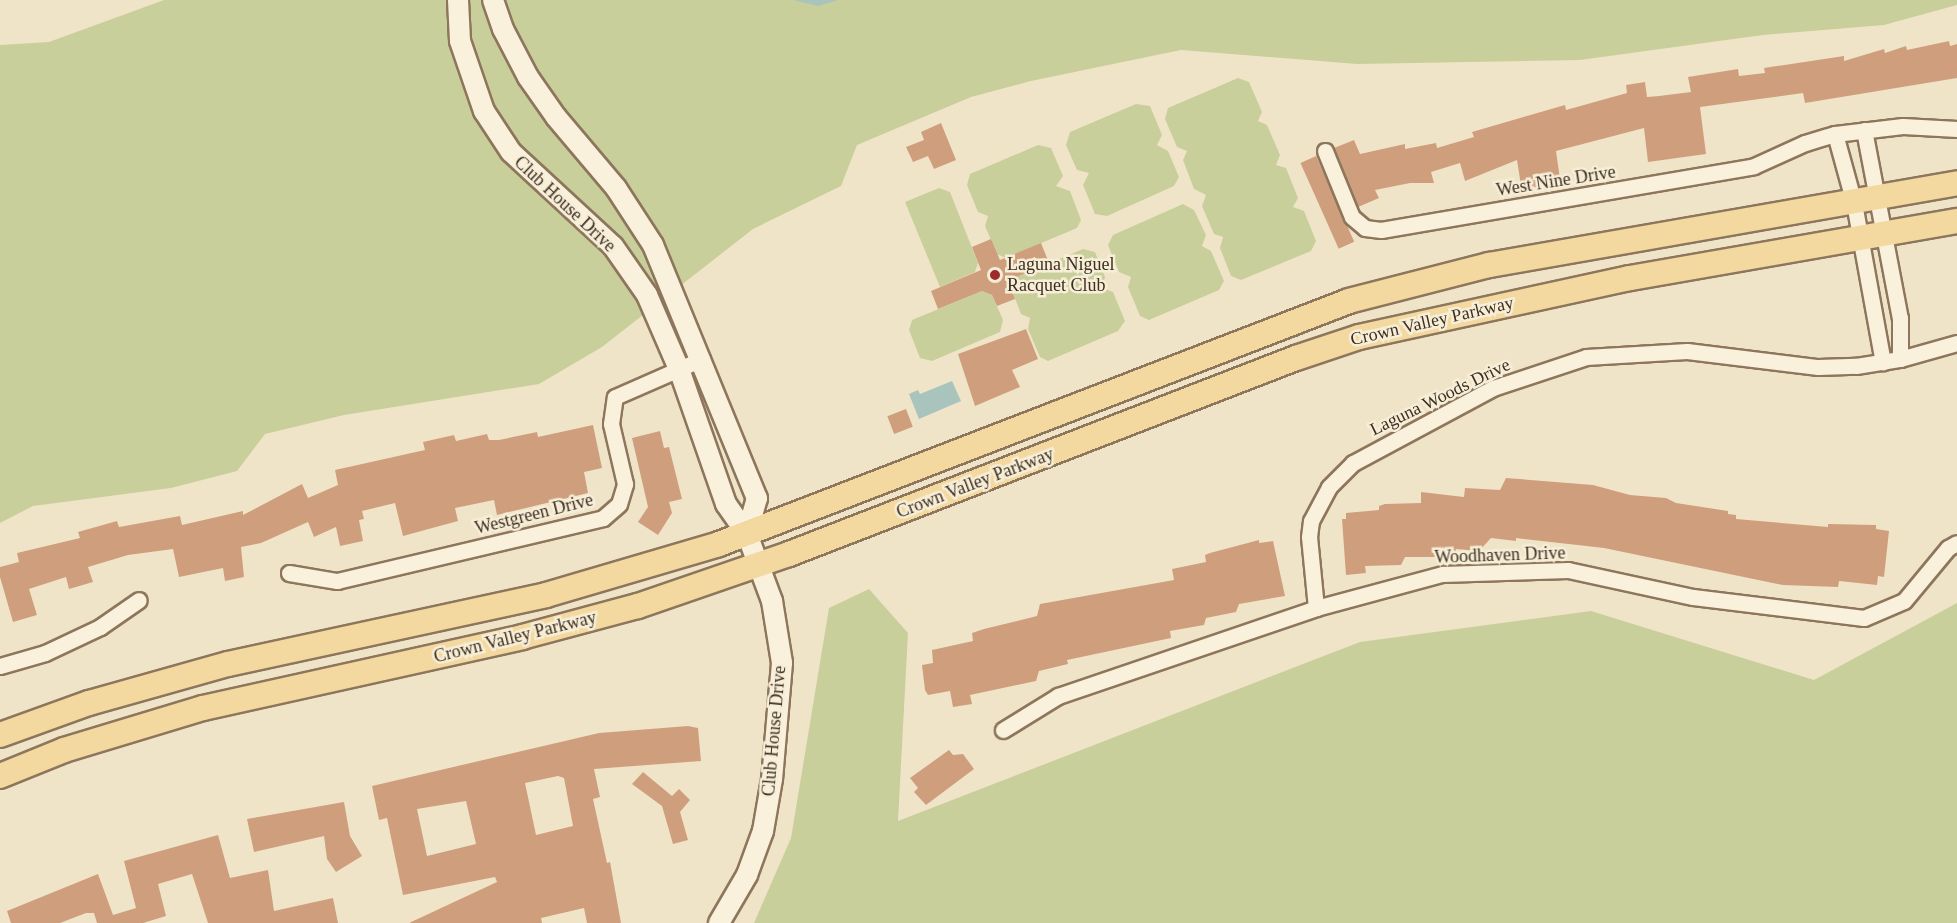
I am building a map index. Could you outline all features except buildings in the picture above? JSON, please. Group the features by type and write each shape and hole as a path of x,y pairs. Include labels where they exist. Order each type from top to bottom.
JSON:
{"main road":[{"name":"Crown Valley Parkway","path":"0,735 88,703 217,667 546,595 747,534 1349,301 1489,265 1854,203 1957,183"},
{"name":"Crown Valley Parkway","path":"0,776 64,750 173,716 522,638 638,606 759,565 1296,358 1359,337 1629,278 1957,221"}],"street":[{"name":"Club House Drive","path":"458,0 460,41 484,111 511,152 613,246 647,295 679,369 726,504 747,534 772,601 782,663 772,779 763,831 747,875 719,923"},
{"name":"Club House Drive","path":"493,0 503,29 528,77 556,117 616,188 653,245 702,359 757,498 747,534"},
{"name":"West Nine Drive","path":"1325,151 1352,217 1365,228 1381,230 1754,166 1805,143 1835,134 1903,126 1957,129"},
{"path":"1864,130 1900,318 1900,359"},
{"path":"1835,134 1854,203 1857,239 1883,362"},
{"name":"Laguna Woods Drive","path":"1316,609 1309,537 1311,521 1329,487 1353,463 1493,388 1586,357 1687,351 1818,367 1883,362 1957,343"},
{"name":"Westgreen Drive","path":"289,573 338,581 603,518 620,504 625,484 611,424 615,397 702,359"},
{"name":"Woodhaven Drive","path":"1003,730 1059,696 1316,609 1442,574 1568,570 1693,597 1864,618 1904,601 1948,548 1957,543"},
{"path":"0,666 54,649 100,627 139,600"}],"green space":[{"path":"164,0 1957,0 1957,5 1884,25 1763,35 1580,60 1357,64 1181,50 1031,81 971,97 857,145 841,186 753,229 602,347 539,384 344,415 265,434 237,471 171,488 33,506 0,523 0,45 49,42"},
{"path":"1238,78 1249,82 1262,112 1258,121 1267,125 1280,155 1276,165 1286,168 1298,198 1293,207 1304,211 1316,241 1311,251 1241,280 1231,276 1220,248 1223,237 1214,234 1202,206 1206,195 1194,189 1183,160 1187,151 1177,147 1165,119 1168,108"},
{"path":"1136,104 1150,106 1162,135 1157,145 1168,151 1179,177 1174,186 1107,216 1095,214 1083,185 1089,173 1077,170 1066,145 1070,132"},
{"path":"1038,145 1051,148 1063,176 1056,186 1070,191 1081,220 1077,228 1006,258 997,254 985,226 988,216 978,212 967,185 970,174"},
{"path":"939,188 950,192 978,263 975,272 940,287 905,202"},
{"path":"1183,204 1194,210 1206,235 1202,246 1211,251 1224,281 1219,290 1149,320 1140,316 1128,287 1131,277 1119,272 1108,245 1113,235"},
{"path":"1083,249 1095,252 1105,277 1102,288 1113,292 1125,321 1118,331 1048,361 1040,357 1028,329 1030,318 1021,314 1011,288 1014,278"},
{"path":"982,291 992,295 1003,320 1000,332 932,361 920,358 909,330 912,320"},
{"path":"869,589 908,633 898,821 1360,642 1591,611 1814,680 1957,603 1957,923 754,923 791,838 829,608"}],"water":[{"path":"793,0 838,0 818,6"},
{"path":"952,381 961,401 919,419 909,394 918,390 920,394"}],"place":[{"name":"Laguna Niguel Racquet Club","path":"995,275"}]}
